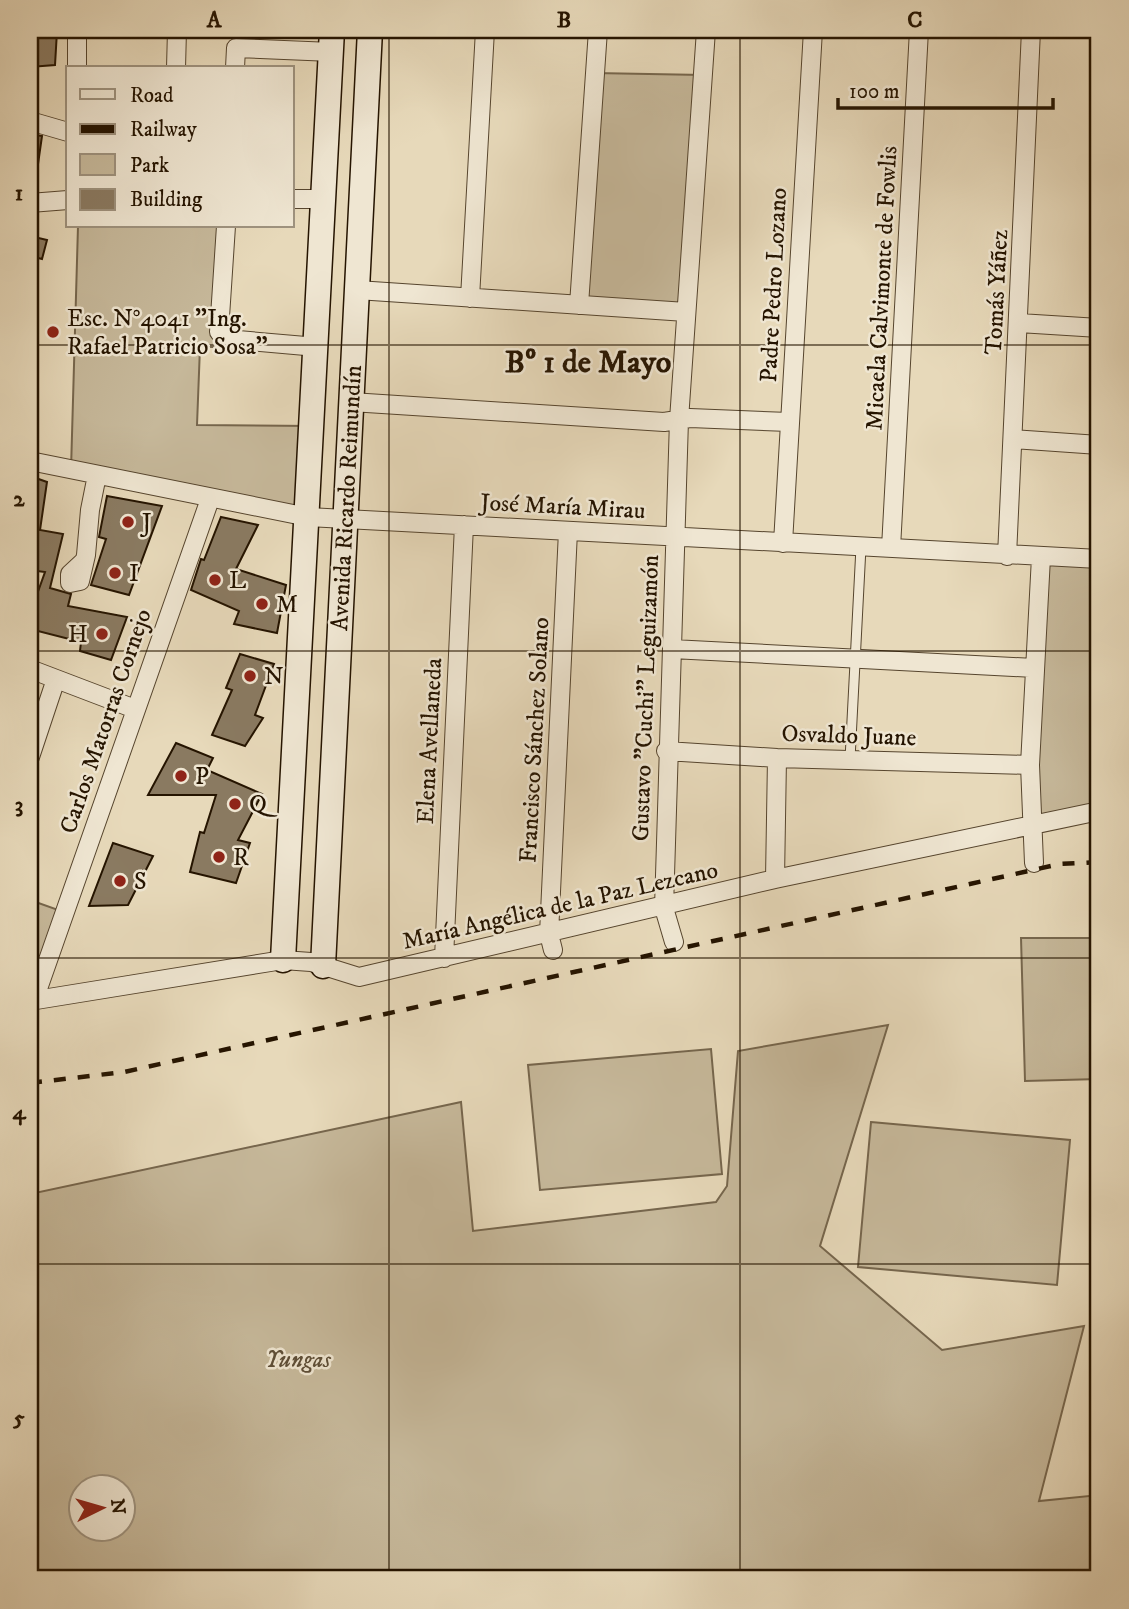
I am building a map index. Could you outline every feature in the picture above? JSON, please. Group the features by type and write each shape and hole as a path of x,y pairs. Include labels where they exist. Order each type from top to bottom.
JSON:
{"street":[{"path":"77,30 77,66"},
{"path":"176,66 177,30"},
{"name":"Avenida Ricardo Reimundín","path":"323,966 370,30"},
{"path":"470,298 485,30"},
{"path":"579,304 598,30"},
{"name":"Gustavo \"Cuchi\" Leguizamón","path":"674,942 664,908 666,751 679,420 706,30"},
{"name":"Padre Pedro Lozano","path":"783,543 813,30"},
{"name":"Micaela Calvimonte de Fowlis","path":"891,548 919,30"},
{"name":"Tomás Yáñez","path":"1007,556 1031,30"},
{"path":"235,66 236,48 332,41"},
{"name":"Avenida Ricardo Reimundín","path":"284,960 332,41"},
{"path":"30,121 66,131"},
{"path":"294,199 323,200"},
{"path":"30,202 66,201"},
{"path":"226,228 219,332 226,339 317,347"},
{"path":"357,290 686,312"},
{"path":"1019,323 1099,328"},
{"path":"351,402 664,422 789,422"},
{"path":"1013,439 1099,445"},
{"name":"José María Mirau","path":"30,461 307,517 1099,559"},
{"path":"85,561 97,475"},
{"name":"Carlos Matorras Cornejo","path":"32,1001 210,499"},
{"name":"Elena Avellaneda","path":"444,958 464,525"},
{"name":"Francisco Sánchez Solano","path":"552,942 568,531"},
{"path":"1034,863 1030,824 1030,765 1041,557"},
{"path":"672,649 1034,667"},
{"path":"30,669 135,709"},
{"path":"30,757 56,679"},
{"name":"Osvaldo Juane","path":"666,751 777,758 1030,765"},
{"path":"775,879 777,758"},
{"name":"María Angélica de la Paz Lezcano","path":"32,1001 284,960 300,960 359,977 444,958 552,942 664,908 775,879 1099,811"}],"lane":[{"path":"850,759 861,547"}],"green space":[{"path":"594,73 703,75 686,312 579,305"},
{"path":"78,228 226,228 217,347 200,347 197,425 312,426 308,517 71,470"},
{"path":"1041,557 1099,559 1099,808 1033,818"},
{"path":"30,900 64,912 30,1001"},
{"path":"1021,938 1099,938 1099,1079 1025,1081"},
{"name":"Yungas","path":"888,1025 820,1246 942,1350 1084,1326 1039,1501 1099,1495 1099,1579 30,1579 30,1194 461,1102 473,1231 716,1202 727,1186 738,1051"},
{"path":"711,1049 722,1174 540,1190 528,1065"},
{"path":"871,1122 1070,1140 1057,1285 858,1267"}],"building":[{"path":"30,30 57,31 55,65 30,67"},
{"path":"30,134 42,136 37,171 30,170"},
{"path":"30,236 47,240 42,259 30,256"},
{"path":"30,476 47,482 40,530 63,534 50,588 71,594 68,606 127,617 111,660 80,651 81,642 30,629 30,614 45,572 30,570"},
{"path":"107,496 162,506 129,595 91,585 106,539 99,537"},
{"path":"221,517 258,525 236,569 286,585 277,633 234,624 239,611 191,590 201,559 204,560"},
{"path":"240,654 274,664 255,715 263,718 245,746 212,735 232,690 226,688"},
{"path":"176,743 213,758 207,770 262,794 238,840 250,843 236,883 190,872 200,832 204,833 216,795 148,795"},
{"name":"S","path":"113,843 153,856 128,905 89,906"}],"railway":[{"path":"30,1083 124,1072 1060,864 1099,862"}],"place":[{"name":"Esc. N°4041 \"Ing. Rafael Patricio Sosa\"","path":"53,332"},
{"name":"J","path":"128,522"},
{"name":"I","path":"115,573"},
{"name":"L","path":"215,580"},
{"name":"M","path":"262,604"},
{"name":"H","path":"102,634"},
{"name":"N","path":"250,676"},
{"name":"P","path":"181,776"},
{"name":"Q","path":"235,804"},
{"name":"R","path":"219,857"},
{"name":"S","path":"120,881"}],"district":[{"name":"Bº 1 de Mayo","path":"588,361"}]}
